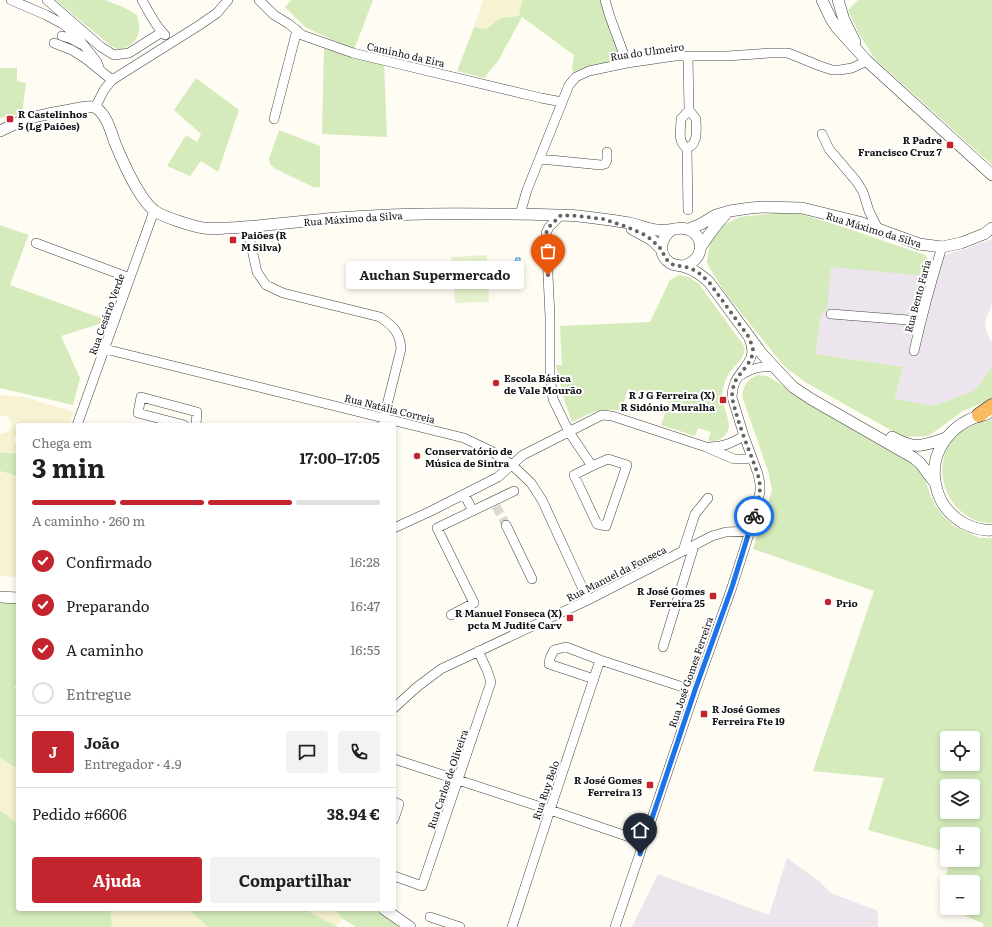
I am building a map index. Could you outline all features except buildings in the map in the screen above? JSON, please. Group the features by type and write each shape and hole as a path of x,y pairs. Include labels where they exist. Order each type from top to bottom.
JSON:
{"highway":[{"path":"986,414 992,406"}],"street":[{"path":"11,0 46,15 62,24 75,34 97,62 100,70"},
{"path":"47,0 101,47 114,55 129,53 162,32"},
{"path":"142,0 162,32 173,42"},
{"path":"0,131 25,119 86,107 95,108 104,90 112,80 217,13 228,0"},
{"name":"Caminho da Eira","path":"258,0 274,16 289,24 302,35 353,53 562,102"},
{"path":"605,0 627,63"},
{"path":"822,0 837,28 870,64 992,175"},
{"path":"838,0 844,20 856,44 856,49"},
{"path":"274,118 297,30"},
{"path":"62,36 72,39 86,47"},
{"path":"54,43 72,50 112,80"},
{"name":"Rua do Ulmeiro","path":"520,214 524,198 562,102 569,85 576,76 589,71 627,63 674,56 727,56 788,53 832,70 840,70 870,64"},
{"path":"687,148 692,147 695,141 696,119 689,110 688,56"},
{"name":"Rua Máximo da Silva","path":"95,108 107,122 120,156 141,195 154,211 202,228 247,227 338,218 440,213 577,216 631,224 652,230 662,231 674,229"},
{"path":"688,210 687,148 680,140 681,119 689,110"},
{"path":"822,134 829,149 857,182 863,192 869,211 878,229"},
{"path":"540,159 601,165 606,164 608,152"},
{"name":"Rua Máximo da Silva","path":"689,229 716,215 730,211 763,207 802,208 858,222 919,244 942,247 961,243 984,234 992,228"},
{"name":"Rua Cesário Verde","path":"78,423 154,211"},
{"path":"709,282 702,260 700,249 700,242 694,232 684,228 674,229 668,232 664,237 662,250 665,258 676,266 689,265 698,257 700,249 710,232 730,211"},
{"path":"858,222 869,211"},
{"path":"561,215 549,227 546,233 550,317 550,376 553,399 569,432 592,466"},
{"name":"Rua Máximo da Silva","path":"603,219 645,235 662,250"},
{"path":"247,227 257,272 266,285 283,293 380,317 393,327 400,340 401,349 383,422"},
{"path":"36,243 130,278"},
{"name":"Rua Bento Faria","path":"914,351 934,272 942,247"},
{"path":"683,266 692,269 709,282 762,354 793,387 811,399 914,458 920,463 935,483"},
{"path":"831,314 921,321"},
{"name":"Rua José Gomes Ferreira","path":"615,927 695,690 732,587 758,501 760,484 758,474 732,397 734,385 752,357 752,345 748,336"},
{"name":"Rua Natália Correia","path":"105,349 383,422"},
{"path":"739,377 751,369 759,367 776,369 845,411 906,444 920,446 946,438"},
{"path":"176,423 138,413 141,397 198,412 196,423"},
{"path":"986,414 964,422 956,427 946,438 940,448 934,469 935,483 941,501 946,509 952,515 970,526 978,529 992,530"},
{"path":"396,527 498,477 523,455 598,416 612,416 706,447 734,459 752,459"},
{"name":"Rua Natália Correia","path":"396,425 464,438 488,449 512,465 531,483 542,500 588,600"},
{"path":"706,447 729,445 744,436"},
{"path":"608,459 626,464 606,526 597,524 574,476 592,466 608,459"},
{"path":"451,615 474,603 437,528 473,511 495,503 514,491"},
{"path":"464,494 473,511"},
{"path":"683,552 695,514 708,498"},
{"path":"506,525 532,579"},
{"name":"Rua Manuel da Fonseca","path":"396,706 417,687 441,669 588,600 712,536 726,532 750,531"},
{"path":"663,647 694,546"},
{"path":"0,597 16,598"},
{"path":"594,679 549,664 554,650 566,647 600,660 695,690"},
{"name":"Rua Carlos de Oliveira","path":"396,877 422,886 491,682 478,651"},
{"name":"Rua Ruy Belo","path":"512,927 600,660"},
{"path":"396,760 644,842"},
{"path":"396,803 399,804 396,813"},
{"path":"387,911 410,927"},
{"path":"430,917 460,927"}],"shaded area":[{"path":"483,0 522,0 519,16 501,18 486,29 474,27"},
{"path":"992,239 992,304 985,322 987,334 992,342 992,367 975,390 934,406 895,399 903,367 816,354 821,315 831,265 926,276 932,259"},
{"path":"0,395 24,397 74,412 70,423 16,423 16,434 14,439 16,445 16,454 0,451 0,434 7,432 10,429 11,424 8,417 0,415"},
{"path":"0,471 16,475 16,577 0,576"},
{"path":"0,758 16,768 16,823 0,811"},
{"path":"787,858 819,881 831,893 878,911 878,927 632,927 658,874 769,915"},
{"path":"110,911 190,911 208,927 112,927"},
{"path":"308,911 336,911 343,919 336,926"}],"green space":[{"path":"56,0 105,0 125,8 137,15 139,28 138,37 131,44 120,50 111,46"},
{"path":"291,0 373,0 354,50 305,27 285,7"},
{"path":"522,0 602,0 621,57 619,61 573,72 572,68 574,55 522,17 498,61 484,78 457,71 474,27 486,29 501,18 519,16"},
{"path":"858,0 992,0 992,165 875,59 859,34 848,10"},
{"path":"324,48 384,65 387,137 322,134"},
{"path":"0,68 17,68 17,81 26,83 22,114 0,118"},
{"path":"196,78 239,110 218,172 201,161 190,176 167,166 186,135 197,142 201,134 174,110"},
{"path":"279,130 320,146 320,187 313,187 274,168 270,164 269,159"},
{"path":"784,212 797,213 840,226 925,255 928,259 929,265 927,276 831,267 827,308 821,315 816,354 903,367 895,399 934,406 975,390 992,367 992,399 963,411 930,435 903,437 805,382 784,366 726,294 707,262 710,243 720,228 727,223 740,217"},
{"path":"0,225 29,235 10,285 109,321 61,336 80,378 73,405 0,388"},
{"path":"487,255 489,302 455,303 451,257"},
{"path":"679,275 689,277 699,284 744,346 744,354 725,380 723,387 722,399 729,425 727,433 716,441 708,441 711,432 698,428 695,436 661,425 669,402 628,389 621,411 601,410 572,422 565,403 556,365 562,365 560,326 650,322 670,280"},
{"path":"758,375 767,376 916,464 924,476 936,507 943,516 954,526 980,538 992,538 992,927 983,927 984,924 964,915 980,915 980,875 946,875 948,867 980,867 980,827 940,827 940,850 868,830 884,778 813,771 874,591 753,549 772,491 769,474 742,396 744,388 749,381"},
{"path":"992,420 992,523 976,520 963,513 952,502 945,488 942,473 944,458 950,444 961,432 968,427"},
{"path":"0,452 16,454 16,475 0,471"},
{"path":"0,602 16,604 16,687 14,686 16,689 16,768 0,758"},
{"path":"0,811 16,823 16,911 110,911 112,927 0,927"},
{"path":"190,911 308,911 338,927 208,927"},
{"path":"336,911 377,911 401,927 356,927 343,919"}],"water":[{"path":"516,258 520,258 520,272 503,272 503,262 519,263 519,261 515,261"}],"tunnel":[{"path":"496,506 506,525"}],"way so far":[{"path":"548,275 546,233 549,227 561,215 603,219 630,228 652,240 662,250 665,258 670,263 676,266 683,266 692,269 709,282 748,336 752,345 752,357 736,381 732,391 732,397 760,484 760,492 754,516"}],"place":[{"name":"R Castelinhos 5 (Lg Paiões)","path":"10,119"},
{"name":"R Padre Francisco Cruz 7","path":"950,145"},
{"name":"Paiões (R M Silva)","path":"233,240"},
{"name":"Auchan Supermercado","path":"548,275"},
{"name":"Escola Básica de Vale Mourão","path":"496,383"},
{"name":"R J G Ferreira (X) R Sidónio Muralha","path":"723,400"},
{"name":"Conservatório de Música de Sintra","path":"417,456"},
{"name":"R José Gomes Ferreira 25","path":"713,596"},
{"name":"Prio","path":"828,602"},
{"name":"R Manuel Fonseca (X) pcta M Judite Carv","path":"570,618"},
{"name":"R José Gomes Ferreira Fte 19","path":"704,714"},
{"name":"R José Gomes Ferreira 13","path":"650,785"}],"route":[{"path":"640,854 695,690 732,587 754,516"}]}
